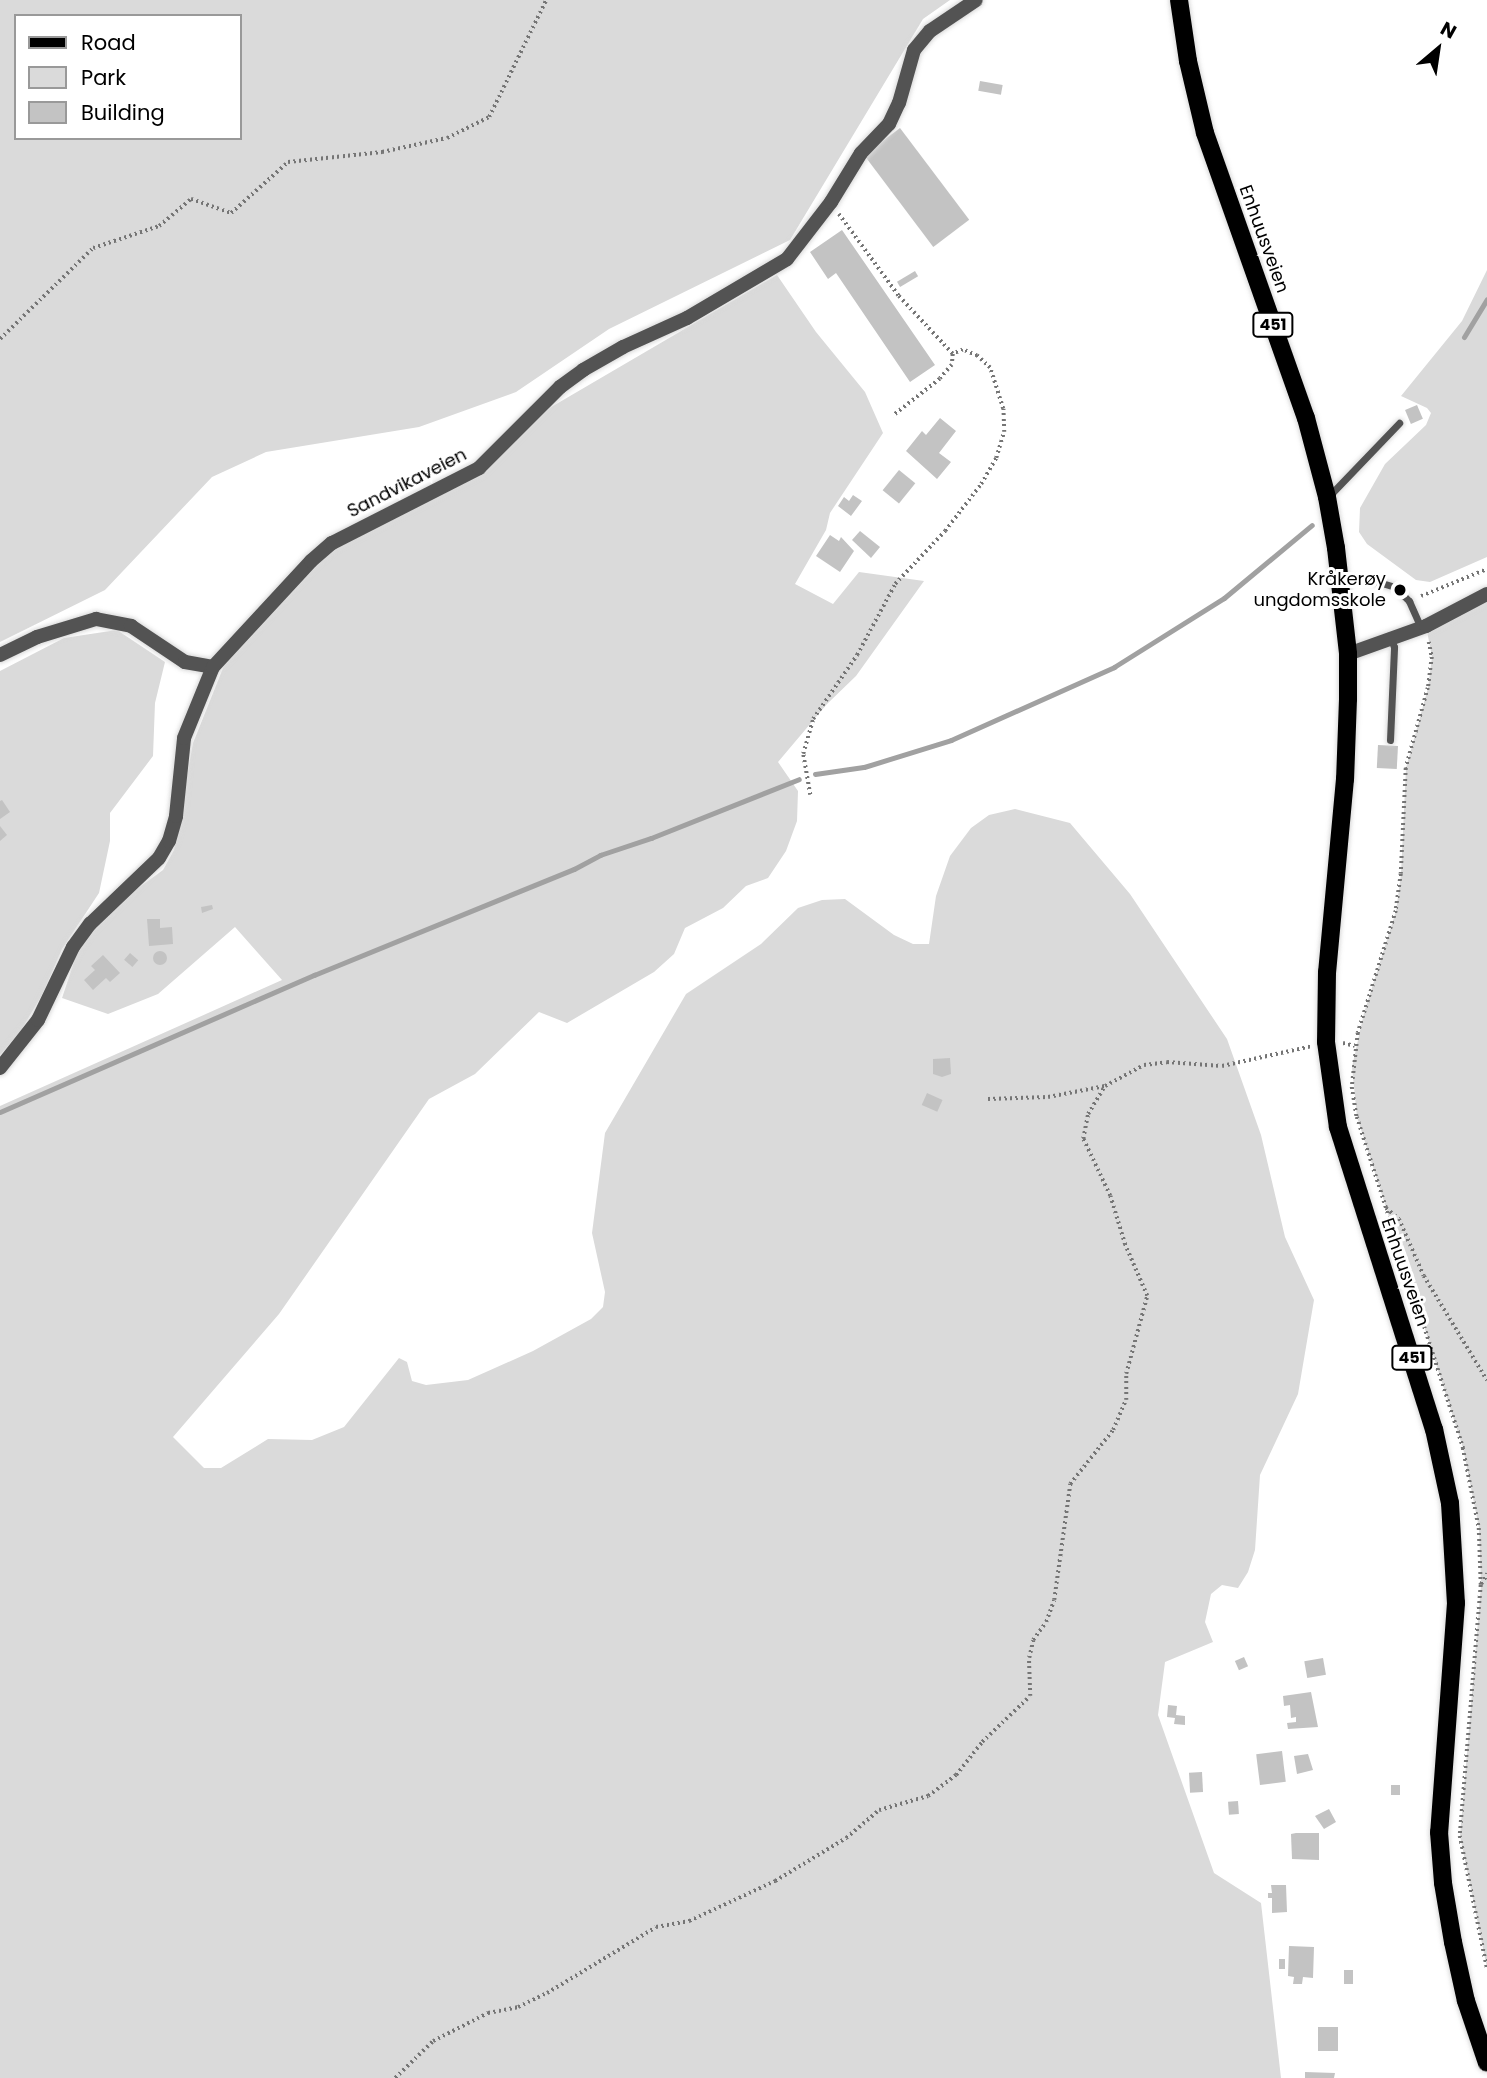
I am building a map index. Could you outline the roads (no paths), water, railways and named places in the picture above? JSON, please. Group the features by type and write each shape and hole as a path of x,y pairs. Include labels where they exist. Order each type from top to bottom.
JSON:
{"main road":[{"name":"Enhuusveien","path":"1179,0 1188,61 1205,133 1291,372 1328,497 1348,654 1345,779 1327,972 1326,1042 1338,1128 1434,1429 1450,1503 1456,1603 1439,1832 1443,1883 1453,1942 1466,2001 1487,2063"}],"street":[{"name":"Sandvikaveien","path":"0,1068 38,1020 73,947 111,902 159,858 169,841 176,816 184,738 213,667 311,561 332,543 479,468 560,387 583,370 623,346 687,318 787,259 831,202 861,153 889,124 899,103 914,51 930,31 975,0"},
{"path":"1348,654 1423,627 1487,594"},
{"path":"0,655 37,636 96,619 131,626 185,662 213,667"}],"lane":[{"path":"1328,497 1399,422"},
{"path":"1340,579 1387,583 1409,601 1423,627"},
{"path":"1390,740 1394,647 1391,639"}],"waterway":[{"path":"1464,337 1487,299"},
{"path":"815,774 864,767 951,740 1114,667 1224,598 1312,525"},
{"path":"0,1112 314,975 574,869 600,855 651,838 799,779"}],"place":[{"name":"Kråkerøy ungdomsskole","path":"1400,590"}]}
